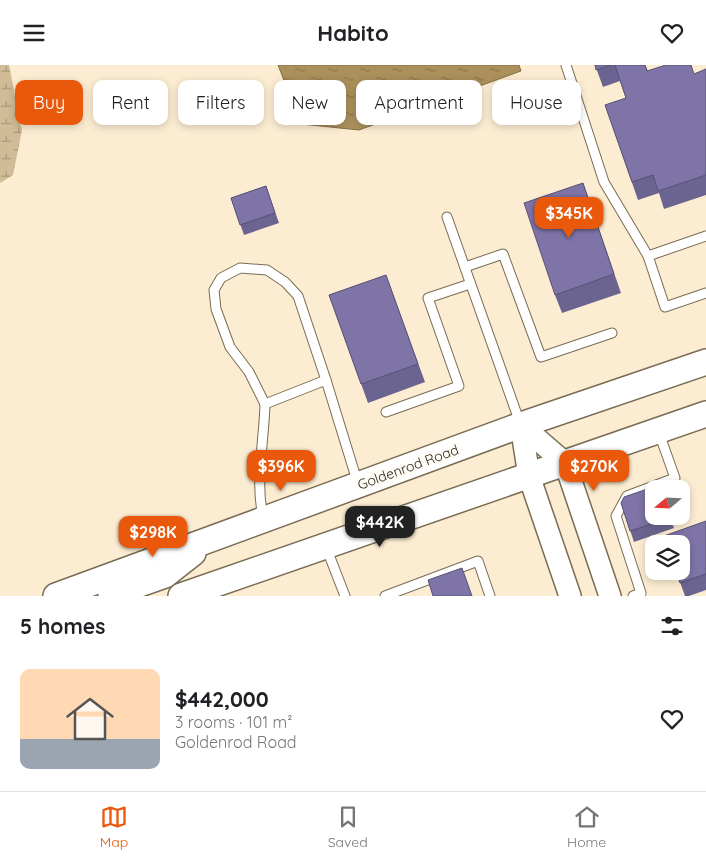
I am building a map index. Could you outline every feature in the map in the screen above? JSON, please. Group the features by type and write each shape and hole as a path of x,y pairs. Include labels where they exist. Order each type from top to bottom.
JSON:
{"main road":[{"name":"Goldenrod Road","path":"56,596 521,425 706,362"},
{"path":"181,596 706,413"},
{"path":"106,596 165,575 210,539"}],"street":[{"path":"521,425 564,463 610,596"},
{"path":"521,425 528,476 570,596"}],"lane":[{"path":"566,65 604,181 648,256 665,307 706,293"},
{"path":"447,217 521,425"},
{"path":"648,256 706,236"},
{"path":"465,267 503,254 540,357 612,333"},
{"path":"264,520 259,498 258,482 264,446 265,404 249,372 230,347 216,309 214,290 221,278 240,268 267,271 285,282 298,296 358,485"},
{"path":"386,413 459,386 428,298 470,284"},
{"path":"265,404 326,380"},
{"path":"633,596 641,593 616,516 627,496 675,478 658,430"},
{"path":"325,546 345,596"},
{"path":"385,596 408,592 478,561 490,596"}],"green space":[{"path":"0,65 9,65 15,95 15,125 21,125 22,130 13,175 0,183"}],"water":[{"path":"278,65 519,65 521,71 482,85 482,80 356,80 356,125 373,125 359,130 311,125 346,125 346,80 284,80"}],"building":[{"path":"595,65 611,65 596,70"},
{"path":"615,65 645,65 647,71 666,65 691,65 694,74 706,69 706,175 658,191 653,175 632,182 605,105 626,98"},
{"path":"583,183 614,274 555,295 524,203"},
{"path":"266,186 275,213 240,225 231,198"},
{"path":"386,275 418,364 361,384 329,295"},
{"path":"645,490 645,525 648,525 630,531 621,503 624,497"},
{"path":"706,521 706,574 690,580 690,535 667,535"},
{"path":"462,568 472,596 433,596 428,580"}]}
